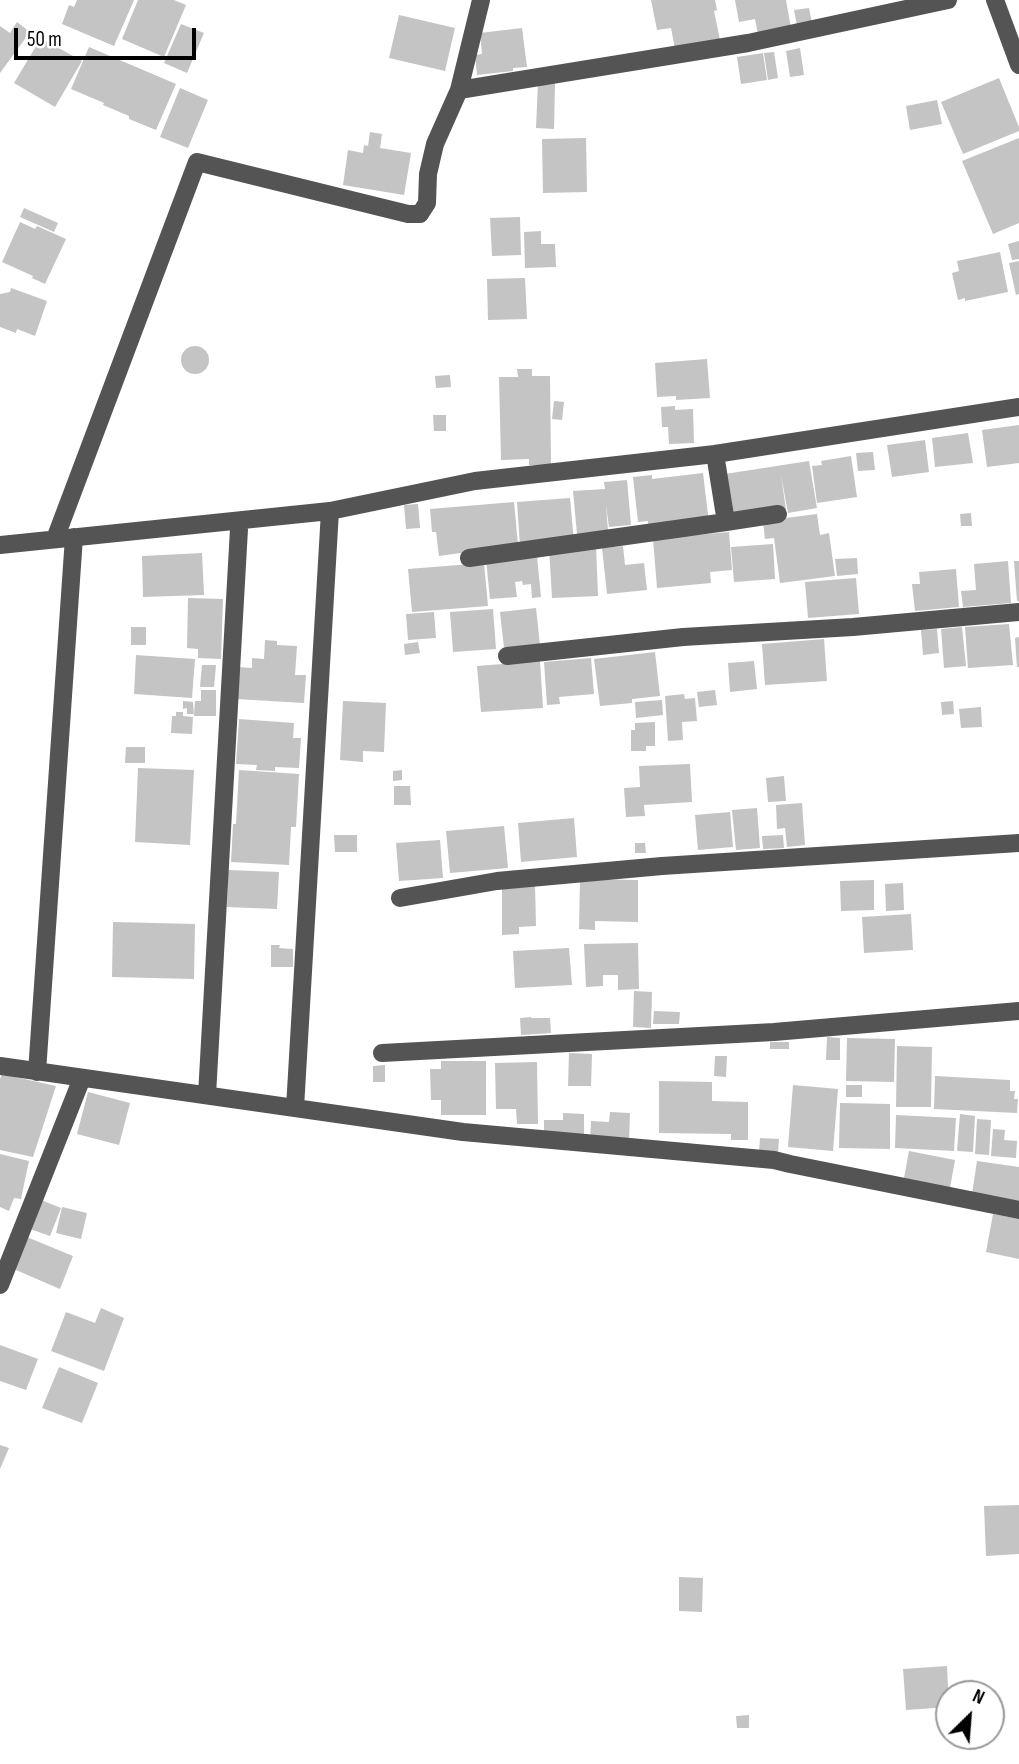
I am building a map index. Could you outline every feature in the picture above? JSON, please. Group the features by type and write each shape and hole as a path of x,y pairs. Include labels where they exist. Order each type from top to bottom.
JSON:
{"street":[{"path":"55,539 197,162 408,214 420,214 427,204 428,174 435,144 458,90 481,0"},
{"path":"458,90 748,43 948,0"},
{"path":"995,0 1019,65"},
{"path":"0,545 330,511 475,481 715,454 1019,407"},
{"path":"715,454 726,522"},
{"path":"295,1108 330,511"},
{"path":"469,558 778,514"},
{"path":"207,1095 240,530 236,521"},
{"path":"37,1072 74,537"},
{"path":"507,656 683,637 853,627 1019,612"},
{"path":"400,898 497,881 662,866 1019,843"},
{"path":"382,1053 774,1032 1019,1011"},
{"path":"0,1066 463,1132 774,1160 1019,1210"},
{"path":"0,1285 82,1078"}],"building":[{"path":"77,0 134,0 114,46 62,24 69,5 74,7"},
{"path":"138,0 174,0 186,5 164,57 122,39"},
{"path":"651,0 715,0 717,10 714,11 720,40 675,49 671,28 657,30"},
{"path":"735,0 786,0 791,28 758,34 755,19 739,22"},
{"path":"809,8 812,23 797,26 794,10"},
{"path":"399,15 455,28 445,71 389,58"},
{"path":"17,22 30,32 0,73 0,26 10,33"},
{"path":"181,24 204,33 187,73 164,63"},
{"path":"522,28 527,67 477,75 475,55 482,54 480,33"},
{"path":"41,38 82,61 55,107 14,83"},
{"path":"89,47 176,84 156,130 71,89"},
{"path":"800,48 804,75 790,77 786,51"},
{"path":"774,52 778,78 768,80 764,53"},
{"path":"763,53 767,80 741,84 737,57"},
{"path":"999,78 1019,131 963,154 941,102"},
{"path":"538,82 555,83 554,129 536,128"},
{"path":"180,88 208,100 188,148 160,137"},
{"path":"937,100 942,124 910,130 906,106"},
{"path":"370,132 382,134 380,148 411,153 404,195 343,185 348,150 363,153 364,145 368,146"},
{"path":"586,138 587,192 543,193 542,139"},
{"path":"1019,138 1019,223 993,234 962,161"},
{"path":"24,208 58,223 54,232 20,217"},
{"path":"520,217 521,255 492,256 490,218"},
{"path":"20,222 35,229 37,226 66,239 45,284 2,262"},
{"path":"541,231 541,244 555,244 556,267 525,268 524,232"},
{"path":"1019,241 1019,259 1012,260 1008,244"},
{"path":"1000,252 1008,292 958,300 952,273 959,271 957,261"},
{"path":"1019,261 1019,294 1016,295 1009,263"},
{"path":"525,278 527,319 488,320 487,279"},
{"path":"11,288 47,301 35,336 17,329 16,333 0,327 0,294 10,292"},
{"path":"195,346 205,350 209,360 205,370 195,374 185,370 181,360 185,350"},
{"path":"707,359 710,398 676,400 676,396 657,397 655,363"},
{"path":"517,369 532,369 532,376 550,376 551,465 529,465 529,459 501,460 499,377 518,377"},
{"path":"450,375 451,387 436,388 435,376"},
{"path":"554,401 564,402 562,420 552,419"},
{"path":"675,406 675,410 693,409 694,443 669,444 668,427 662,427 661,407"},
{"path":"433,415 446,415 446,431 434,431"},
{"path":"1019,425 1019,463 987,467 982,430"},
{"path":"968,433 973,463 935,467 932,438"},
{"path":"925,440 929,472 892,477 887,445"},
{"path":"873,452 875,470 858,471 856,453"},
{"path":"851,456 857,497 817,503 812,466 822,465 821,461"},
{"path":"809,461 817,508 788,513 781,475 786,510 732,518 725,474"},
{"path":"703,473 709,523 648,530 648,521 638,522 633,477 652,475 652,479"},
{"path":"627,480 631,525 609,527 606,505 608,531 577,534 573,491 605,489 604,482"},
{"path":"570,498 574,542 520,546 517,502"},
{"path":"514,502 518,545 439,556 436,532 432,532 430,509"},
{"path":"418,504 420,528 406,529 404,505"},
{"path":"971,513 972,526 961,526 960,514"},
{"path":"817,514 820,535 829,533 835,576 780,583 774,538 765,539 763,521"},
{"path":"729,532 732,570 710,572 711,583 657,588 653,539"},
{"path":"773,544 775,579 734,582 731,547"},
{"path":"596,545 598,596 552,598 549,547"},
{"path":"623,546 625,565 644,563 647,590 607,594 602,548"},
{"path":"202,553 204,595 143,597 142,556"},
{"path":"537,556 541,597 532,598 531,584 523,585 522,581 515,582 517,597 490,599 486,560"},
{"path":"857,558 858,574 837,576 835,559"},
{"path":"1008,561 1011,603 963,607 961,591 976,590 974,564"},
{"path":"1014,561 1019,561 1019,601 1017,601"},
{"path":"484,563 488,606 412,612 408,569"},
{"path":"956,569 959,607 915,611 912,584 920,584 919,572"},
{"path":"856,578 859,614 808,618 805,582"},
{"path":"188,598 223,599 221,659 198,658 198,649 187,648"},
{"path":"536,608 540,645 504,648 500,612"},
{"path":"493,609 496,649 453,652 450,612"},
{"path":"434,612 436,638 408,640 406,614"},
{"path":"1009,624 1013,665 968,668 965,627"},
{"path":"131,627 146,627 146,645 131,645"},
{"path":"962,627 966,666 944,668 941,629"},
{"path":"937,629 939,653 923,655 921,630"},
{"path":"1019,637 1019,667 1017,667 1015,638"},
{"path":"824,639 827,681 765,685 762,644"},
{"path":"265,640 277,641 277,645 297,646 295,675 306,675 304,703 236,699 238,667 252,668 252,658 264,659"},
{"path":"418,642 420,653 405,655 404,644"},
{"path":"655,652 660,696 632,699 632,703 600,706 594,659"},
{"path":"136,655 195,659 192,698 134,694"},
{"path":"591,658 594,694 559,697 560,704 547,705 544,662"},
{"path":"540,661 543,708 481,712 477,666"},
{"path":"754,661 757,689 730,692 728,663"},
{"path":"202,665 216,665 214,687 200,687"},
{"path":"201,690 216,690 216,716 194,716 195,701 201,701"},
{"path":"715,690 717,705 699,707 697,692"},
{"path":"684,694 685,699 695,698 697,721 682,722 683,740 668,741 665,696"},
{"path":"662,700 663,715 636,718 635,702"},
{"path":"183,701 193,702 194,714 187,714 187,708 183,709"},
{"path":"343,701 386,703 384,752 363,751 363,762 340,760"},
{"path":"953,701 954,714 942,715 941,702"},
{"path":"981,707 982,727 961,728 959,709"},
{"path":"176,712 193,717 192,734 171,733 172,716 176,716"},
{"path":"239,719 294,723 293,738 301,738 299,768 275,767 275,771 256,770 257,765 236,764"},
{"path":"655,722 655,746 646,746 646,751 631,751 631,730 635,730 635,723"},
{"path":"126,747 145,747 145,763 125,763"},
{"path":"690,764 692,802 644,805 645,816 626,817 624,788 640,787 639,766"},
{"path":"138,768 194,770 190,845 135,842"},
{"path":"239,770 299,774 296,827 291,827 289,865 231,862"},
{"path":"402,770 402,780 393,781 393,771"},
{"path":"784,776 786,801 768,802 766,778"},
{"path":"394,786 410,786 411,805 394,805"},
{"path":"802,803 805,845 787,847 785,828 777,829 776,805"},
{"path":"757,808 760,848 736,850 732,810"},
{"path":"730,812 733,847 698,850 695,815"},
{"path":"574,818 577,857 521,862 518,823"},
{"path":"504,826 508,868 450,873 446,831"},
{"path":"334,835 357,835 357,852 335,852"},
{"path":"783,835 784,848 763,849 762,836"},
{"path":"440,840 443,878 399,881 396,843"},
{"path":"635,843 645,843 646,853 635,853"},
{"path":"228,870 279,872 277,909 227,907"},
{"path":"580,879 638,880 638,922 595,921 595,930 579,929"},
{"path":"874,880 874,910 841,911 840,881"},
{"path":"903,883 904,910 886,911 885,884"},
{"path":"535,885 536,926 519,927 519,934 502,935 502,886"},
{"path":"911,914 913,950 864,953 862,917"},
{"path":"113,922 195,924 194,979 112,977"},
{"path":"638,943 639,989 618,990 618,975 603,975 603,986 586,987 584,944"},
{"path":"271,945 293,949 293,967 271,967"},
{"path":"569,948 572,985 515,988 513,951"},
{"path":"634,991 652,992 651,1028 633,1027"},
{"path":"654,1011 680,1012 679,1024 653,1024"},
{"path":"520,1018 550,1018 551,1033 521,1035"},
{"path":"827,1037 840,1038 840,1060 826,1060"},
{"path":"847,1038 895,1039 894,1082 846,1081"},
{"path":"770,1042 789,1042 789,1049 770,1049"},
{"path":"897,1046 932,1047 931,1107 896,1107"},
{"path":"569,1053 592,1054 591,1086 568,1086"},
{"path":"715,1056 727,1056 726,1077 714,1076"},
{"path":"441,1061 486,1061 486,1115 441,1115 441,1100 431,1100 430,1069 441,1069"},
{"path":"537,1062 538,1124 517,1124 516,1109 496,1109 495,1063"},
{"path":"385,1065 385,1082 373,1082 373,1066"},
{"path":"2,1074 56,1086 33,1157 0,1150"},
{"path":"935,1076 1010,1080 1010,1091 1015,1091 1014,1099 1018,1099 1017,1113 934,1109"},
{"path":"659,1081 712,1082 712,1101 748,1102 748,1140 731,1140 731,1134 659,1133"},
{"path":"793,1085 838,1089 833,1151 788,1147"},
{"path":"846,1085 862,1085 862,1097 846,1097"},
{"path":"88,1092 130,1103 119,1145 77,1134"},
{"path":"840,1103 890,1104 890,1149 839,1148"},
{"path":"610,1112 630,1113 629,1142 590,1141 591,1121 609,1122"},
{"path":"563,1113 584,1114 584,1136 544,1134 544,1120 563,1120"},
{"path":"960,1114 975,1116 973,1152 957,1151"},
{"path":"896,1115 956,1118 954,1151 895,1148"},
{"path":"977,1119 991,1120 989,1155 975,1154"},
{"path":"993,1129 1005,1130 1004,1140 1017,1141 1016,1158 991,1156"},
{"path":"760,1138 779,1139 778,1152 759,1151"},
{"path":"909,1151 955,1160 950,1188 904,1178"},
{"path":"0,1154 29,1161 21,1199 14,1198 9,1211 0,1207"},
{"path":"977,1161 1019,1167 1019,1201 972,1194"},
{"path":"41,1200 61,1208 50,1236 30,1229"},
{"path":"62,1207 87,1213 81,1239 56,1233"},
{"path":"993,1214 1019,1219 1019,1259 986,1252"},
{"path":"22,1235 73,1256 60,1289 9,1267"},
{"path":"101,1308 124,1318 104,1371 51,1351 66,1312 95,1323"},
{"path":"0,1345 38,1359 26,1390 0,1381"},
{"path":"59,1367 98,1383 82,1423 42,1408"},
{"path":"0,1445 9,1448 0,1469"},
{"path":"1019,1505 1019,1554 986,1556 984,1506"},
{"path":"679,1577 703,1578 702,1612 679,1611"},
{"path":"947,1666 948,1680 935,1680 935,1708 906,1710 903,1669"},
{"path":"749,1715 749,1728 737,1728 736,1716"}]}
